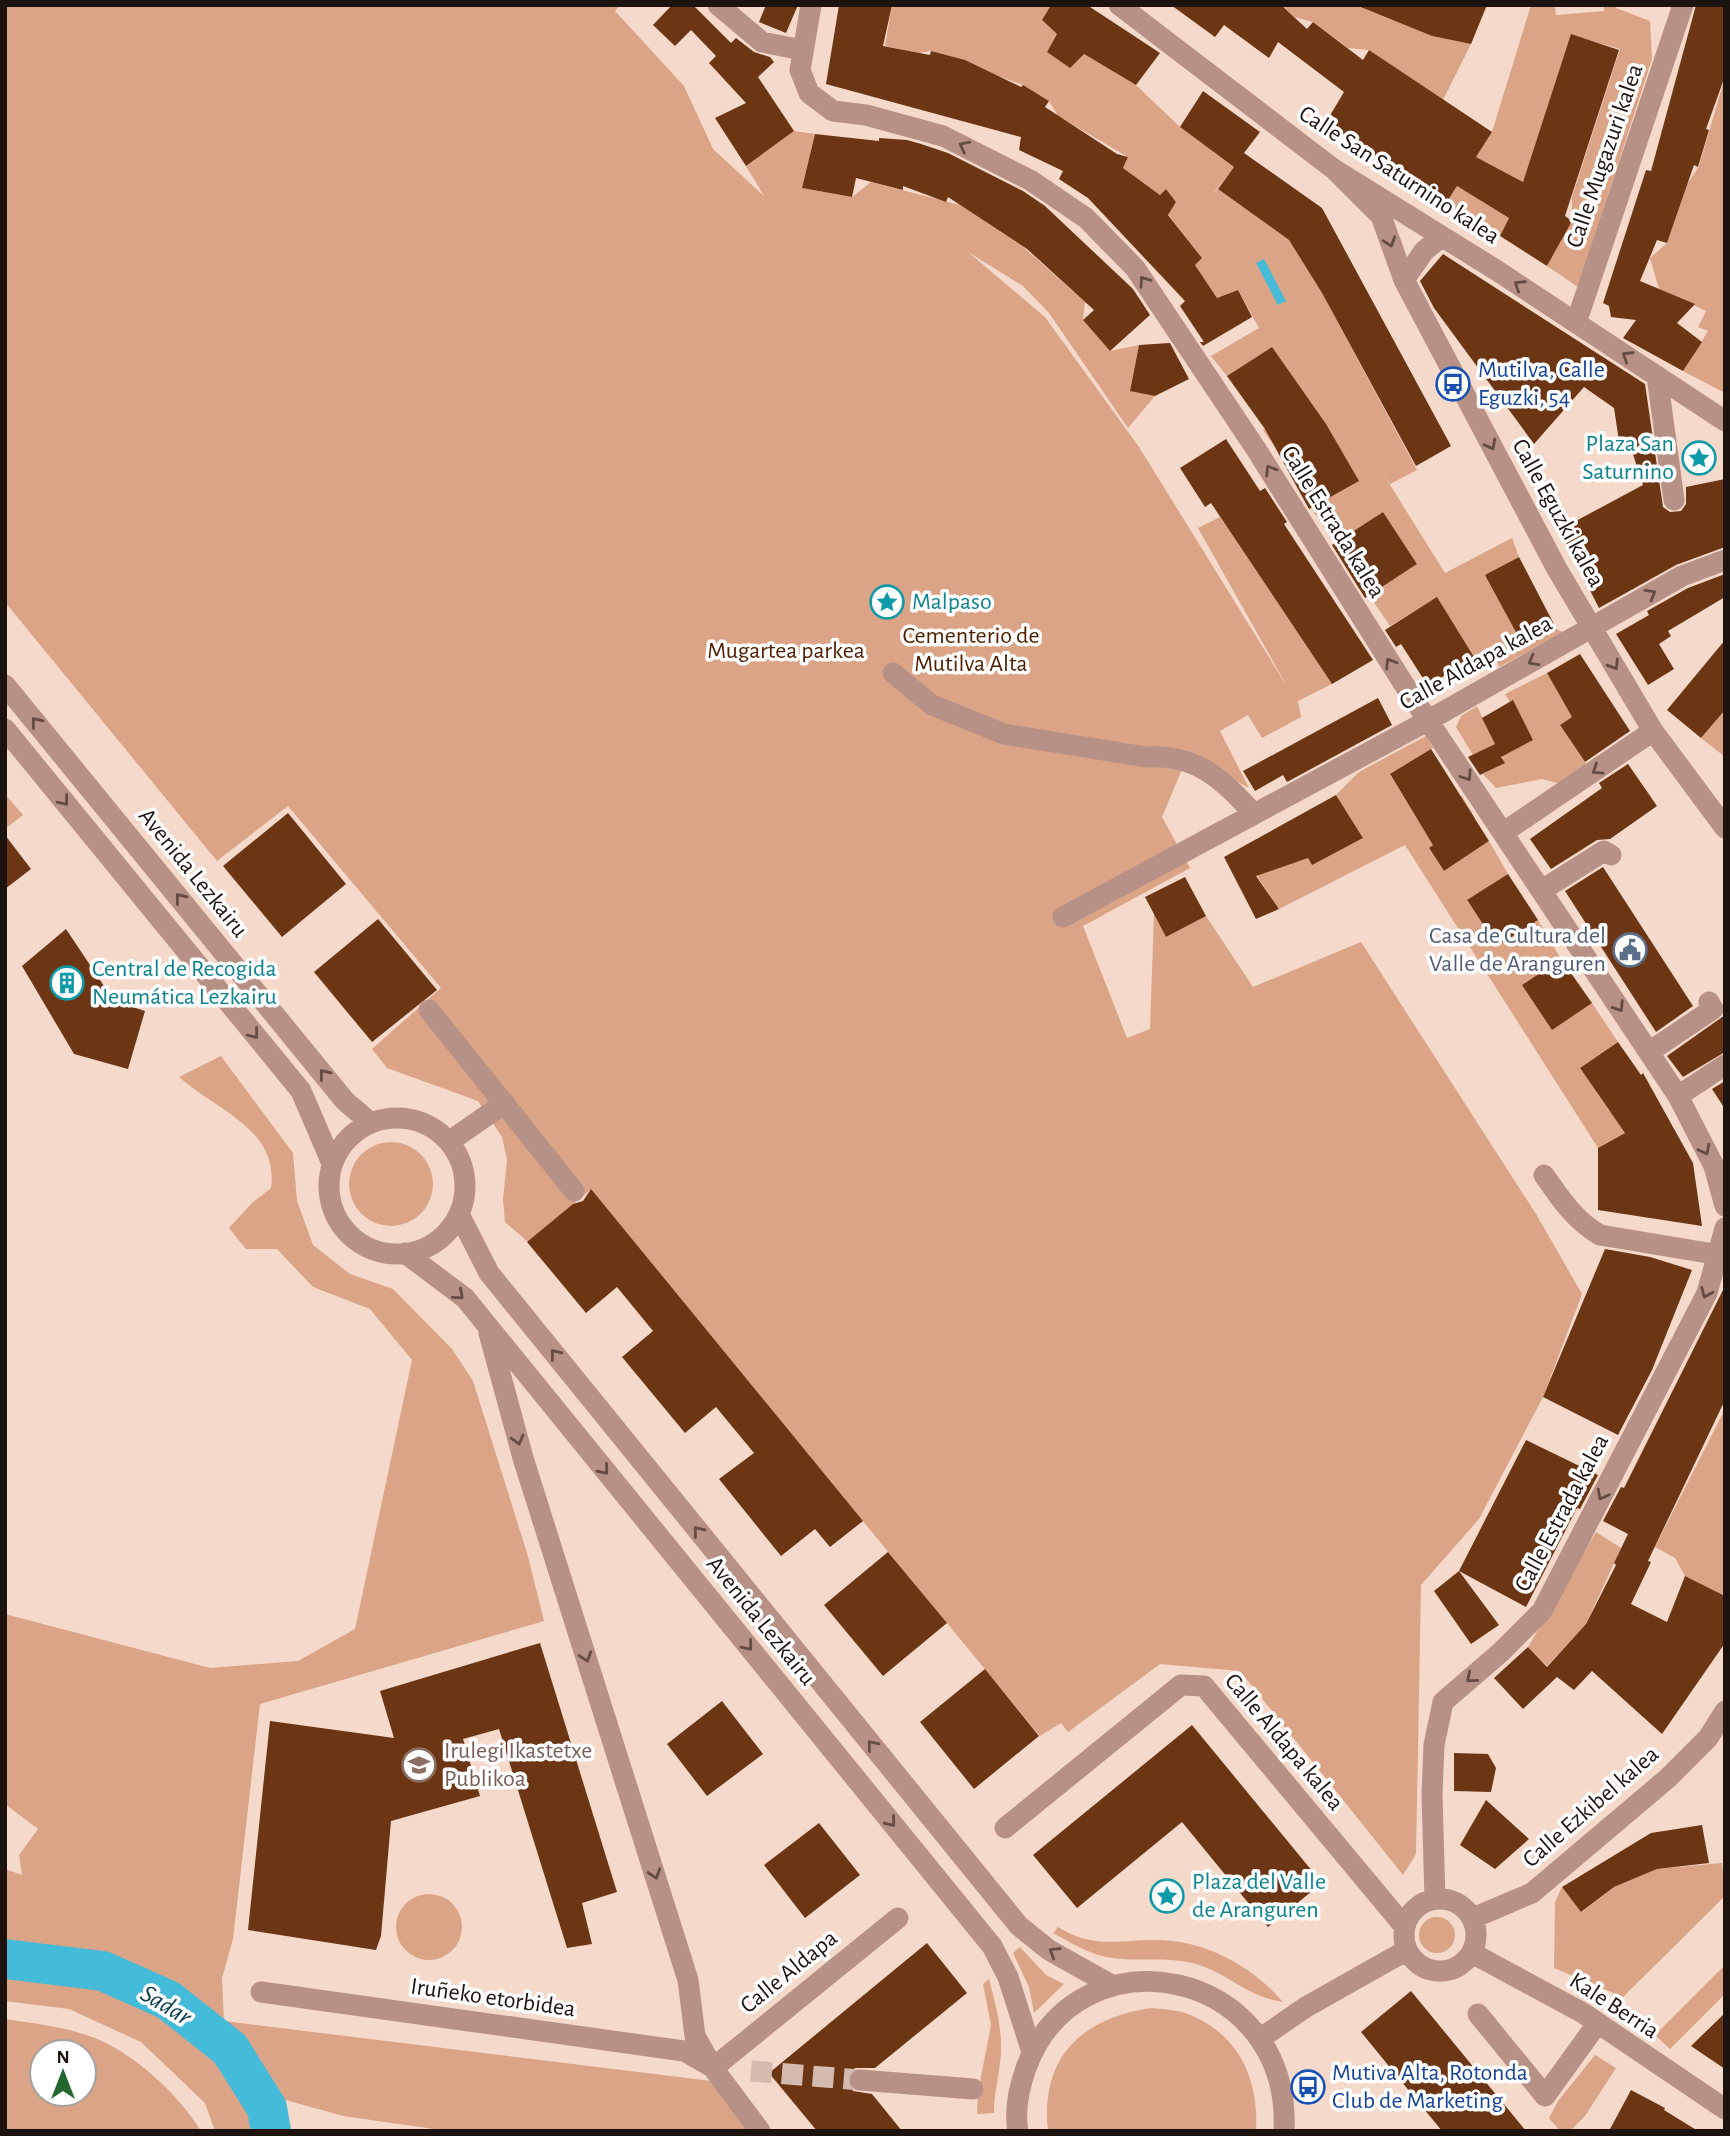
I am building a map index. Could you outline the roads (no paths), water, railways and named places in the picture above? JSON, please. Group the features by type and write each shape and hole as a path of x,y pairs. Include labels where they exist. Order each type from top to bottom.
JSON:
{"street":[{"path":"718,5 762,42 802,50"},
{"name":"Calle Estrada kalea","path":"811,5 800,70 809,93 833,111 866,115 943,136 1030,180 1086,218 1135,268 1678,1096 1714,1166 1725,1206"},
{"name":"Calle San Saturnino kalea","path":"1119,5 1335,170 1725,421"},
{"name":"Calle Mugazuri kalea","path":"1576,323 1683,5"},
{"name":"Calle Eguzki kalea","path":"1335,170 1381,216 1404,280 1557,569 1653,731 1725,828"},
{"path":"1404,280 1424,251 1440,238"},
{"path":"1657,376 1674,500"},
{"name":"Calle Aldapa kalea","path":"1063,918 1429,720 1682,576 1725,560"},
{"path":"893,673 932,705 1004,734 1146,757 1161,756 1199,767 1221,778 1254,814"},
{"name":"Avenida Lezkairu","path":"5,685 345,1101 371,1123"},
{"path":"5,729 301,1091 331,1161 329,1196 335,1216 348,1233 364,1245 384,1253 405,1253 427,1247 445,1233 458,1214 464,1195 464,1175 450,1141 430,1126 411,1119 390,1118 371,1123 344,1142 331,1161"},
{"path":"1504,832 1653,731"},
{"path":"1542,890 1604,851 1611,855"},
{"path":"1649,1052 1713,1009 1709,1002"},
{"path":"429,1010 574,1192"},
{"path":"1678,1096 1725,1065"},
{"path":"450,1141 505,1103"},
{"name":"Calle Estrada kalea","path":"1435,1899 1432,1794 1434,1745 1443,1702 1501,1652 1542,1611 1707,1293 1722,1242 1602,1222 1587,1228 1566,1206 1544,1175"},
{"name":"Avenida Lezkairu","path":"458,1214 489,1273 1018,1926 1049,1950 1113,1986"},
{"name":"Avenida Lezkairu","path":"405,1253 460,1295 992,1946 1008,1977 1032,2052"},
{"path":"487,1327 523,1458 688,1980 695,2036 713,2068 760,2131"},
{"name":"Calle Aldapa kalea","path":"1005,1828 1181,1685 1193,1683 1204,1686 1404,1926"},
{"name":"Calle Ezkibel kalea","path":"1473,1919 1532,1893 1668,1778 1708,1738 1725,1711"},
{"path":"1435,1899 1457,1903 1473,1919 1476,1930 1472,1953 1455,1968 1433,1971 1413,1959 1407,1950 1404,1926 1417,1907 1435,1899"},
{"name":"Calle Aldapa","path":"713,2068 898,1918"},
{"path":"1261,2038 1306,2007 1407,1950"},
{"name":"Kale Berria","path":"1472,1953 1597,2024 1725,2109"},
{"path":"1018,2131 1019,2086 1032,2052 1052,2023 1080,2001 1113,1986 1154,1980 1195,1988 1232,2008 1261,2038 1278,2069 1285,2104 1284,2131"},
{"name":"Iruñeko etorbidea","path":"261,1992 684,2050 713,2068"},
{"path":"1478,2014 1545,2096 1597,2024"},
{"path":"860,2080 973,2089"}],"water":[{"path":"1264,259 1286,301 1278,305 1256,263"}],"waterway":[{"name":"Sadar","path":"5,1959 103,1971 168,2000 230,2049 267,2108 271,2131"}],"tunnel":[{"path":"751,2071 860,2080"}],"place":[{"name":"Mutilva, Calle Eguzki, 54","path":"1453,384"},
{"name":"Plaza San Saturnino","path":"1699,458"},
{"name":"Malpaso","path":"887,602"},
{"name":"Casa de Cultura del Valle de Aranguren","path":"1630,950"},
{"name":"Central de Recogida Neumática Lezkairu","path":"67,983"},
{"name":"Irulegi Ikastetxe Publikoa","path":"419,1765"},
{"name":"Plaza del Valle de Aranguren","path":"1167,1896"},
{"name":"Mutiva Alta, Rotonda Club de Marketing","path":"1308,2087"}],"park label":[{"name":"Cementerio de Mutilva Alta","path":"971,650"},
{"name":"Mugartea parkea","path":"786,651"}]}
